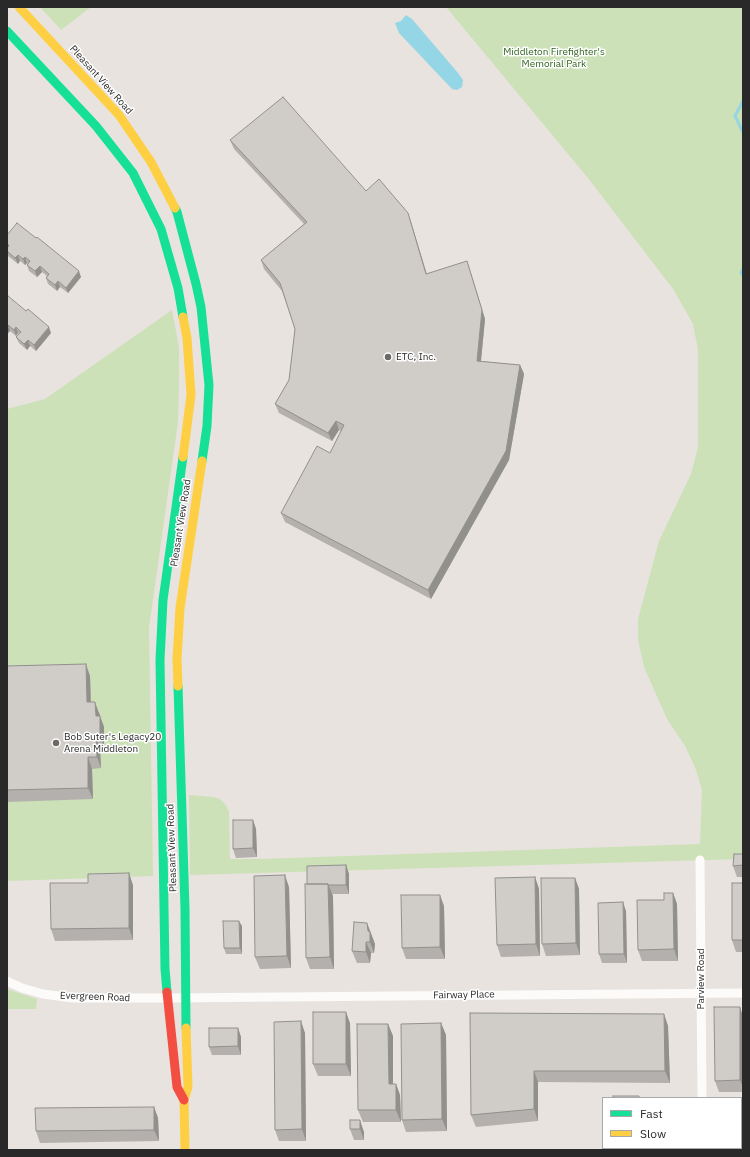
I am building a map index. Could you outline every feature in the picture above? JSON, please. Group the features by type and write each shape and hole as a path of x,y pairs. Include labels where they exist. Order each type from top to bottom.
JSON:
{"street":[{"name":"Pleasant View Road","path":"19,7 119,115 151,162 177,212 201,307 209,385 207,426 180,608 177,659 185,909 185,998 188,1087 184,1100 185,1150"},
{"name":"Pleasant View Road","path":"7,31 96,126 132,173 161,229 178,288 187,338 191,395 163,600 160,660 165,969 176,1087 184,1100"},
{"name":"Parview Road","path":"700,860 702,1097"},
{"name":"Evergreen Road","path":"7,981 22,988 43,994 73,998 185,998"},
{"name":"Fairway Place","path":"185,998 743,993"}],"green space":[{"path":"40,7 91,7 61,30"},
{"name":"Middleton Firefighter's Memorial Park","path":"446,7 743,7 743,859 190,875 189,795 214,797 220,799 226,805 229,812 230,859 700,844 702,790 695,767 685,746 667,719 644,667 638,639 638,619 659,541 691,474 698,447 698,350 693,324 673,289 588,178"},
{"path":"172,310 179,347 178,422 149,628 153,876 7,881 7,409 45,399"},
{"path":"7,989 37,999 36,1009 7,1009"}],"water":[{"path":"406,15 412,19 458,73 463,80 462,87 457,90 452,89 399,33 395,23 401,21"}],"building":[{"name":"ETC, Inc.","path":"283,97 366,191 379,179 408,213 426,274 467,261 482,310 477,361 520,365 506,451 428,590 281,513 317,446 330,453 344,425 336,421 328,433 275,404 289,380 295,329 280,283 261,260 307,222 230,140"},
{"path":"17,223 79,271 66,288 58,281 55,285 46,278 49,274 40,266 35,271 27,265 30,261 25,257 23,259 18,255 15,258 7,251 9,246 7,243 7,235"},
{"path":"8,296 26,311 28,309 49,327 34,345 28,340 24,344 16,337 21,332 16,327 14,330 8,325 7,326"},
{"name":"Bob Suter's Legacy20 Arena Middleton","path":"86,664 87,702 95,702 96,716 100,716 100,737 96,737 97,757 88,757 88,788 7,790 7,666"},
{"path":"233,820 253,820 253,848 233,849"},
{"path":"734,854 743,854 743,865 733,866"},
{"path":"346,865 346,885 307,884 307,866"},
{"path":"129,873 129,928 51,929 50,883 88,883 88,874"},
{"path":"285,875 287,956 255,957 254,876"},
{"path":"535,877 536,944 497,945 495,878"},
{"path":"541,878 575,878 576,943 542,944"},
{"path":"732,883 743,883 743,940 732,940"},
{"path":"305,884 328,884 330,957 306,958"},
{"path":"664,893 673,893 674,949 638,950 637,900 664,900"},
{"path":"401,895 440,895 440,947 402,948"},
{"path":"623,902 624,954 599,954 598,903"},
{"path":"223,921 239,921 240,948 224,948"},
{"path":"354,922 367,923 368,931 370,932 370,942 366,942 366,952 352,951"},
{"path":"714,1007 740,1007 740,1080 715,1081"},
{"path":"313,1012 346,1012 346,1064 313,1064"},
{"path":"470,1013 664,1014 665,1071 534,1071 534,1109 471,1115"},
{"path":"301,1021 302,1129 275,1130 274,1022"},
{"path":"441,1023 442,1119 402,1120 401,1024"},
{"path":"357,1024 388,1024 389,1084 396,1084 396,1110 358,1110"},
{"path":"209,1028 238,1028 238,1046 209,1047"},
{"path":"613,1096 639,1096 639,1097"},
{"path":"154,1107 154,1130 36,1131 35,1108"},
{"path":"350,1120 360,1120 360,1129 350,1129"},
{"path":"742,1134 743,1134 743,1150 741,1150"}],"waterway":[{"path":"743,101 735,116 743,132"},
{"path":"743,269 741,273 743,275"}],"traffic: fast":[{"path":"7,31 96,126 133,173 161,229 178,288 183,317"},
{"path":"175,208 201,307 209,385 207,426 202,461"},
{"path":"167,992 165,969 160,660 163,600 183,457"},
{"path":"178,686 185,909 186,1028"}],"traffic: slow":[{"path":"19,7 119,115 151,162 175,208"},
{"path":"183,317 187,338 191,395 183,457"},
{"path":"178,686 177,659 180,608 202,461"},
{"path":"185,1150 184,1100 188,1087 186,1028"}],"traffic: jam":[{"path":"167,992 177,1087 184,1100"}],"place":[{"name":"ETC, Inc.","path":"388,357"},
{"name":"Bob Suter's Legacy20 Arena Middleton","path":"56,743"}]}
